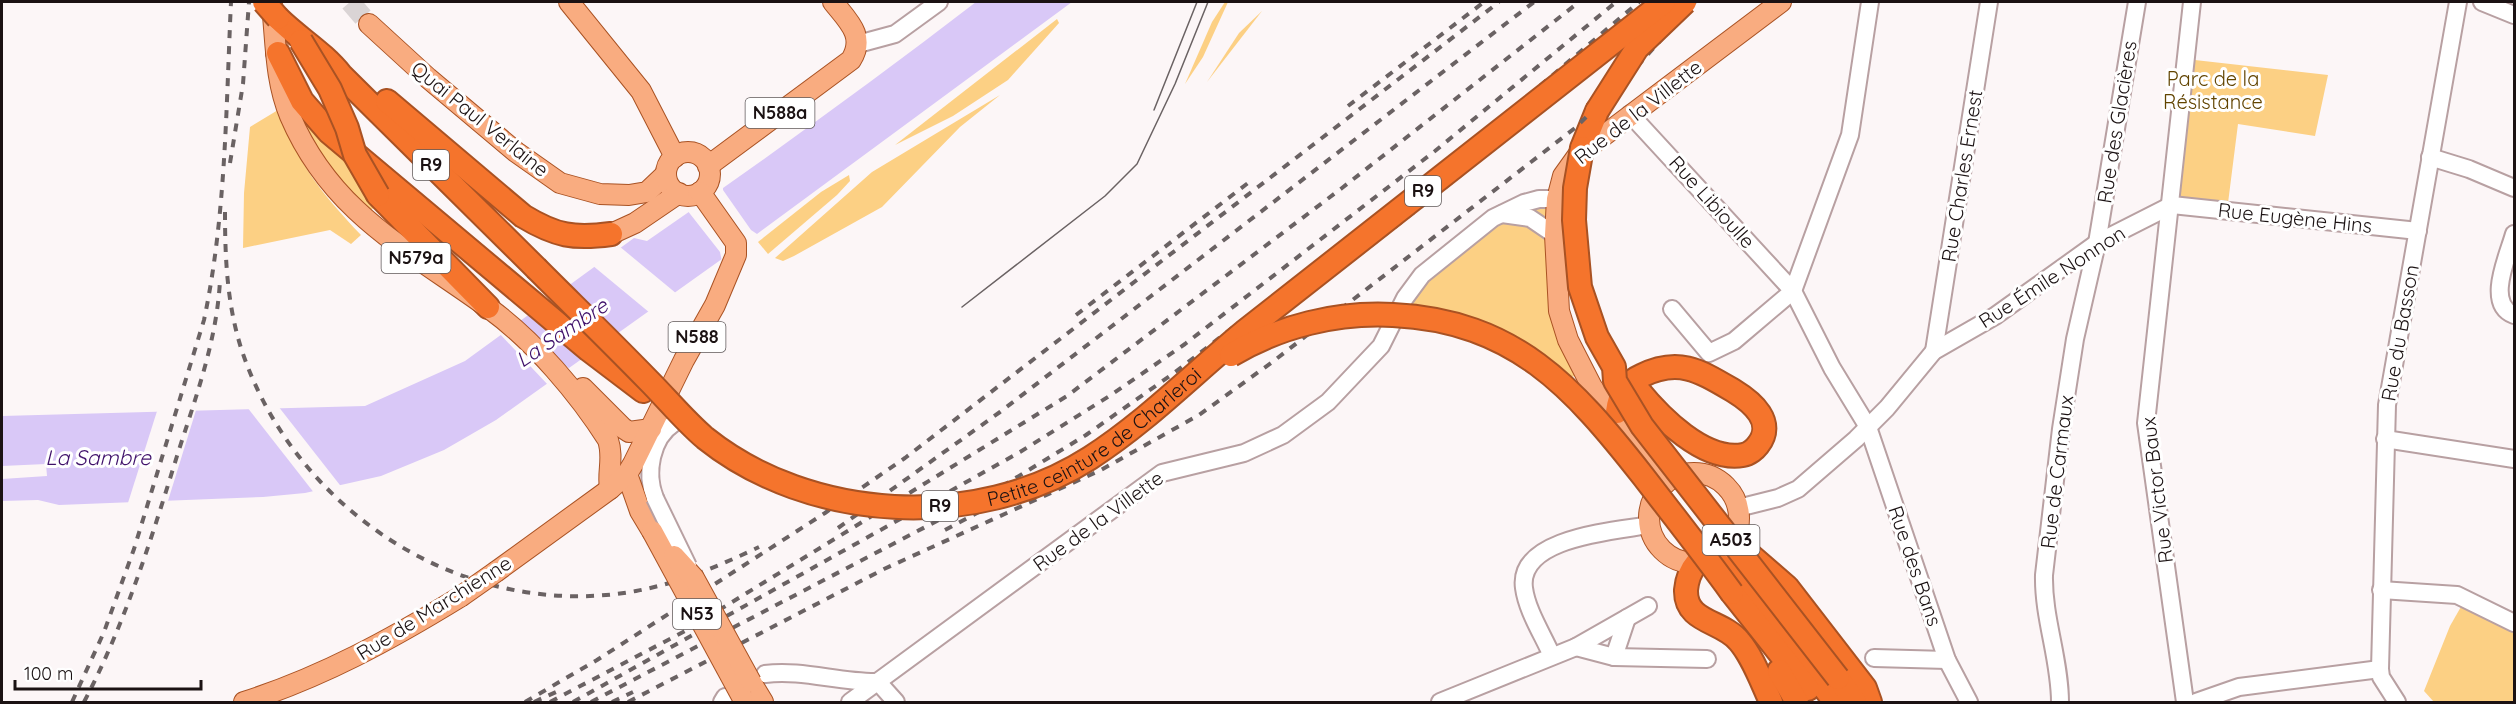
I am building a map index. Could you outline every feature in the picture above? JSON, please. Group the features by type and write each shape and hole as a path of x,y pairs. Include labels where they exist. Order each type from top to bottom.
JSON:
{"highway":[{"name":"Petite ceinture de Charleroi","path":"264,2 301,40 329,60 341,75 650,382 674,417 743,462 793,486 838,499 887,506 923,507 981,501 1058,476 1089,459 1185,385 1244,332 1664,2"},
{"path":"1185,385 1234,353 1281,331 1341,316 1403,315 1454,324 1508,345 1549,371 1608,416 1621,394 1636,378 1662,366 1691,369 1750,401 1761,415 1765,428 1763,437 1755,448 1743,455 1724,453 1700,444 1678,430 1650,405 1628,377 1614,367 1586,310 1578,275 1574,220 1578,166 1597,111 1625,64 1650,33 1685,2"},
{"path":"301,40 333,94 355,155 378,195 457,272 489,307"},
{"path":"278,53 292,84 328,132 589,350 674,417"},
{"path":"329,60 348,65 408,120 523,216 543,228 581,238 611,234"},
{"name":"A503","path":"1614,367 1615,381 1642,426 1855,702"},
{"name":"A503","path":"1608,416 1809,700"},
{"path":"1733,541 1770,569 1787,587 1864,688 1870,702"},
{"path":"1771,702 1737,638 1691,610 1686,588 1690,573 1704,562 1737,576 1749,588 1835,702"}],"main road":[{"name":"N579a","path":"272,2 278,53 276,65 290,115 318,167 347,204 401,247 489,307 588,402 629,432 651,429"},
{"path":"569,2 641,91 670,166 669,185 679,193 694,195 701,193 709,178 708,166 694,153 681,153 670,166"},
{"path":"833,2 858,34 855,52"},
{"name":"Rue de la Villette","path":"1557,199 1558,186 1571,163 1630,114 1781,2"},
{"name":"Quai Paul Verlaine","path":"369,24 428,78 516,152 560,183 600,194 629,195 647,192 670,166"},
{"name":"N588a","path":"708,166 855,52"},
{"path":"611,234 640,219 679,193"},
{"name":"N588","path":"627,474 684,360 715,305 736,255 736,243 701,193"},
{"path":"1557,199 1555,235 1560,290 1559,311 1578,363 1592,387 1652,469 1657,482 1657,491 1649,513 1649,525 1660,549 1682,563 1704,562 1724,552 1733,541 1740,519 1738,508 1734,495 1714,477 1695,473 1675,477 1657,491"},
{"path":"1560,290 1608,416 1660,466 1675,477"},
{"name":"N579a","path":"588,402 612,452 610,489"},
{"name":"Rue de Marchienne","path":"244,702 336,668 397,636 497,571 610,489 627,474"},
{"name":"N53","path":"627,474 647,504 652,531 746,701"},
{"path":"610,489 617,497 647,504"},
{"name":"N53","path":"652,531 694,578 746,701"}],"street":[{"path":"855,52 895,34 939,2"},
{"path":"1672,309 1709,353 1734,341 1793,291 1850,135 1870,2"},
{"name":"Rue Charles Ernest","path":"1934,351 1989,2"},
{"name":"Rue des Glacières","path":"2097,243 2137,2"},
{"name":"Rue Victor Baux","path":"2185,702 2146,423 2172,205 2192,2"},
{"name":"Rue du Basson","path":"2380,669 2385,439 2393,359 2458,2"},
{"path":"2482,2 2514,15"},
{"name":"Rue Libioulle","path":"1630,114 1793,291 1832,368 1868,427"},
{"path":"2430,157 2469,169 2514,188"},
{"name":"Rue de la Villette","path":"850,702 1162,473 1244,453 1283,435 1328,402 1381,346 1412,285 1459,245 1501,214 1539,199 1557,199"},
{"name":"Rue Émile Nonnon","path":"1934,351 1995,316 2097,243 2172,205"},
{"name":"Rue Eugène Hins","path":"2172,205 2418,231"},
{"path":"1501,214 1530,218 1555,235"},
{"path":"2514,234 2502,272 2500,303 2505,311 2514,315"},
{"name":"Rue de Carmaux","path":"2060,702 2058,670 2043,596 2044,575 2068,384 2084,291 2097,243"},
{"path":"1738,508 1778,498 1798,489 1868,427 1934,351"},
{"path":"674,417 663,430 651,458 647,504 694,578"},
{"name":"Rue des Bans","path":"1868,427 1947,660 1969,702"},
{"path":"2385,439 2514,459"},
{"path":"1552,656 1524,588 1532,561 1556,544 1649,525"},
{"path":"2382,590 2457,595 2514,623"},
{"path":"1440,702 1576,647 1648,606"},
{"path":"1614,657 1627,618"},
{"path":"1576,647 1614,657 1707,659"},
{"path":"1874,658 1947,660"},
{"path":"2196,702 2239,687 2380,669 2381,677 2397,702"},
{"path":"765,674 792,673 841,682 878,682 896,702"}],"green space":[{"path":"1225,2 1228,2 1203,57 1185,84 1212,22"},
{"path":"1262,11 1207,82 1239,33"},
{"path":"1057,19 1059,23 1008,80 953,116 895,145"},
{"name":"Parc de la Résistance","path":"2186,59 2328,75 2315,136 2238,124 2227,211 2172,205"},
{"path":"1000,95 960,127 882,207 794,256 783,261 775,258 872,172"},
{"path":"295,104 345,156 374,207 368,214 335,183"},
{"path":"278,110 294,147 312,177 334,206 361,235 351,244 330,230 243,248 244,193 250,127"},
{"path":"849,175 850,181 837,195 768,254 758,242 821,192"},
{"path":"1551,206 1578,376 1568,377 1492,332 1472,323 1431,309 1408,305 1424,280 1498,223 1539,207"},
{"path":"2462,605 2514,617 2514,702 2434,702 2424,691 2450,626"}],"water":[{"name":"La Sambre","path":"976,2 1072,2 757,234 496,420 444,450 381,476 305,493 263,497 59,505 38,500 2,501 2,479 47,476 46,464 2,466 2,416 365,406 465,361 634,238 647,241 731,183"}],"pier":[{"path":"723,184 723,190 751,230 757,234 764,233 722,262 720,252 687,210"},
{"path":"619,246 677,294 650,313 592,265"},
{"path":"516,320 571,370 549,386 499,333"},
{"path":"278,406 343,489 315,494 247,407"},
{"path":"197,407 167,504 127,506 158,408"}],"tunnel":[{"path":"350,2 369,24"}],"tram line":[{"path":"1154,110 1197,2"},
{"path":"962,307 1105,196 1137,164 1175,84 1208,2"}],"railway":[{"path":"72,702 104,632 134,549 204,320 221,201 231,2"},
{"path":"230,163 243,84 249,2"},
{"path":"1348,106 1484,2"},
{"path":"525,702 597,660 825,513 905,458 1499,2"},
{"path":"838,528 1000,412 1534,2"},
{"path":"550,702 685,631 1067,396 1342,188 1579,2"},
{"path":"573,702 1020,452 1111,395 1185,344 1435,151 1616,2"},
{"path":"591,702 996,490 1086,435 1174,373 1483,134 1639,2"},
{"path":"945,530 1091,452 1149,413 1346,265 1476,163 1602,57 1663,2"},
{"path":"628,702 884,569 1101,470 1199,415 1271,363 1575,128 1633,71 1695,2"},
{"path":"1076,315 1248,183"},
{"path":"225,212 226,265 233,316 242,351 267,409 302,461 345,506 395,543 450,571 510,589 572,596 652,588 699,573 759,547"},
{"path":"84,702 125,612 157,519 204,370 215,325 220,280"},
{"path":"534,702 556,692"},
{"path":"612,702 633,692"}]}
